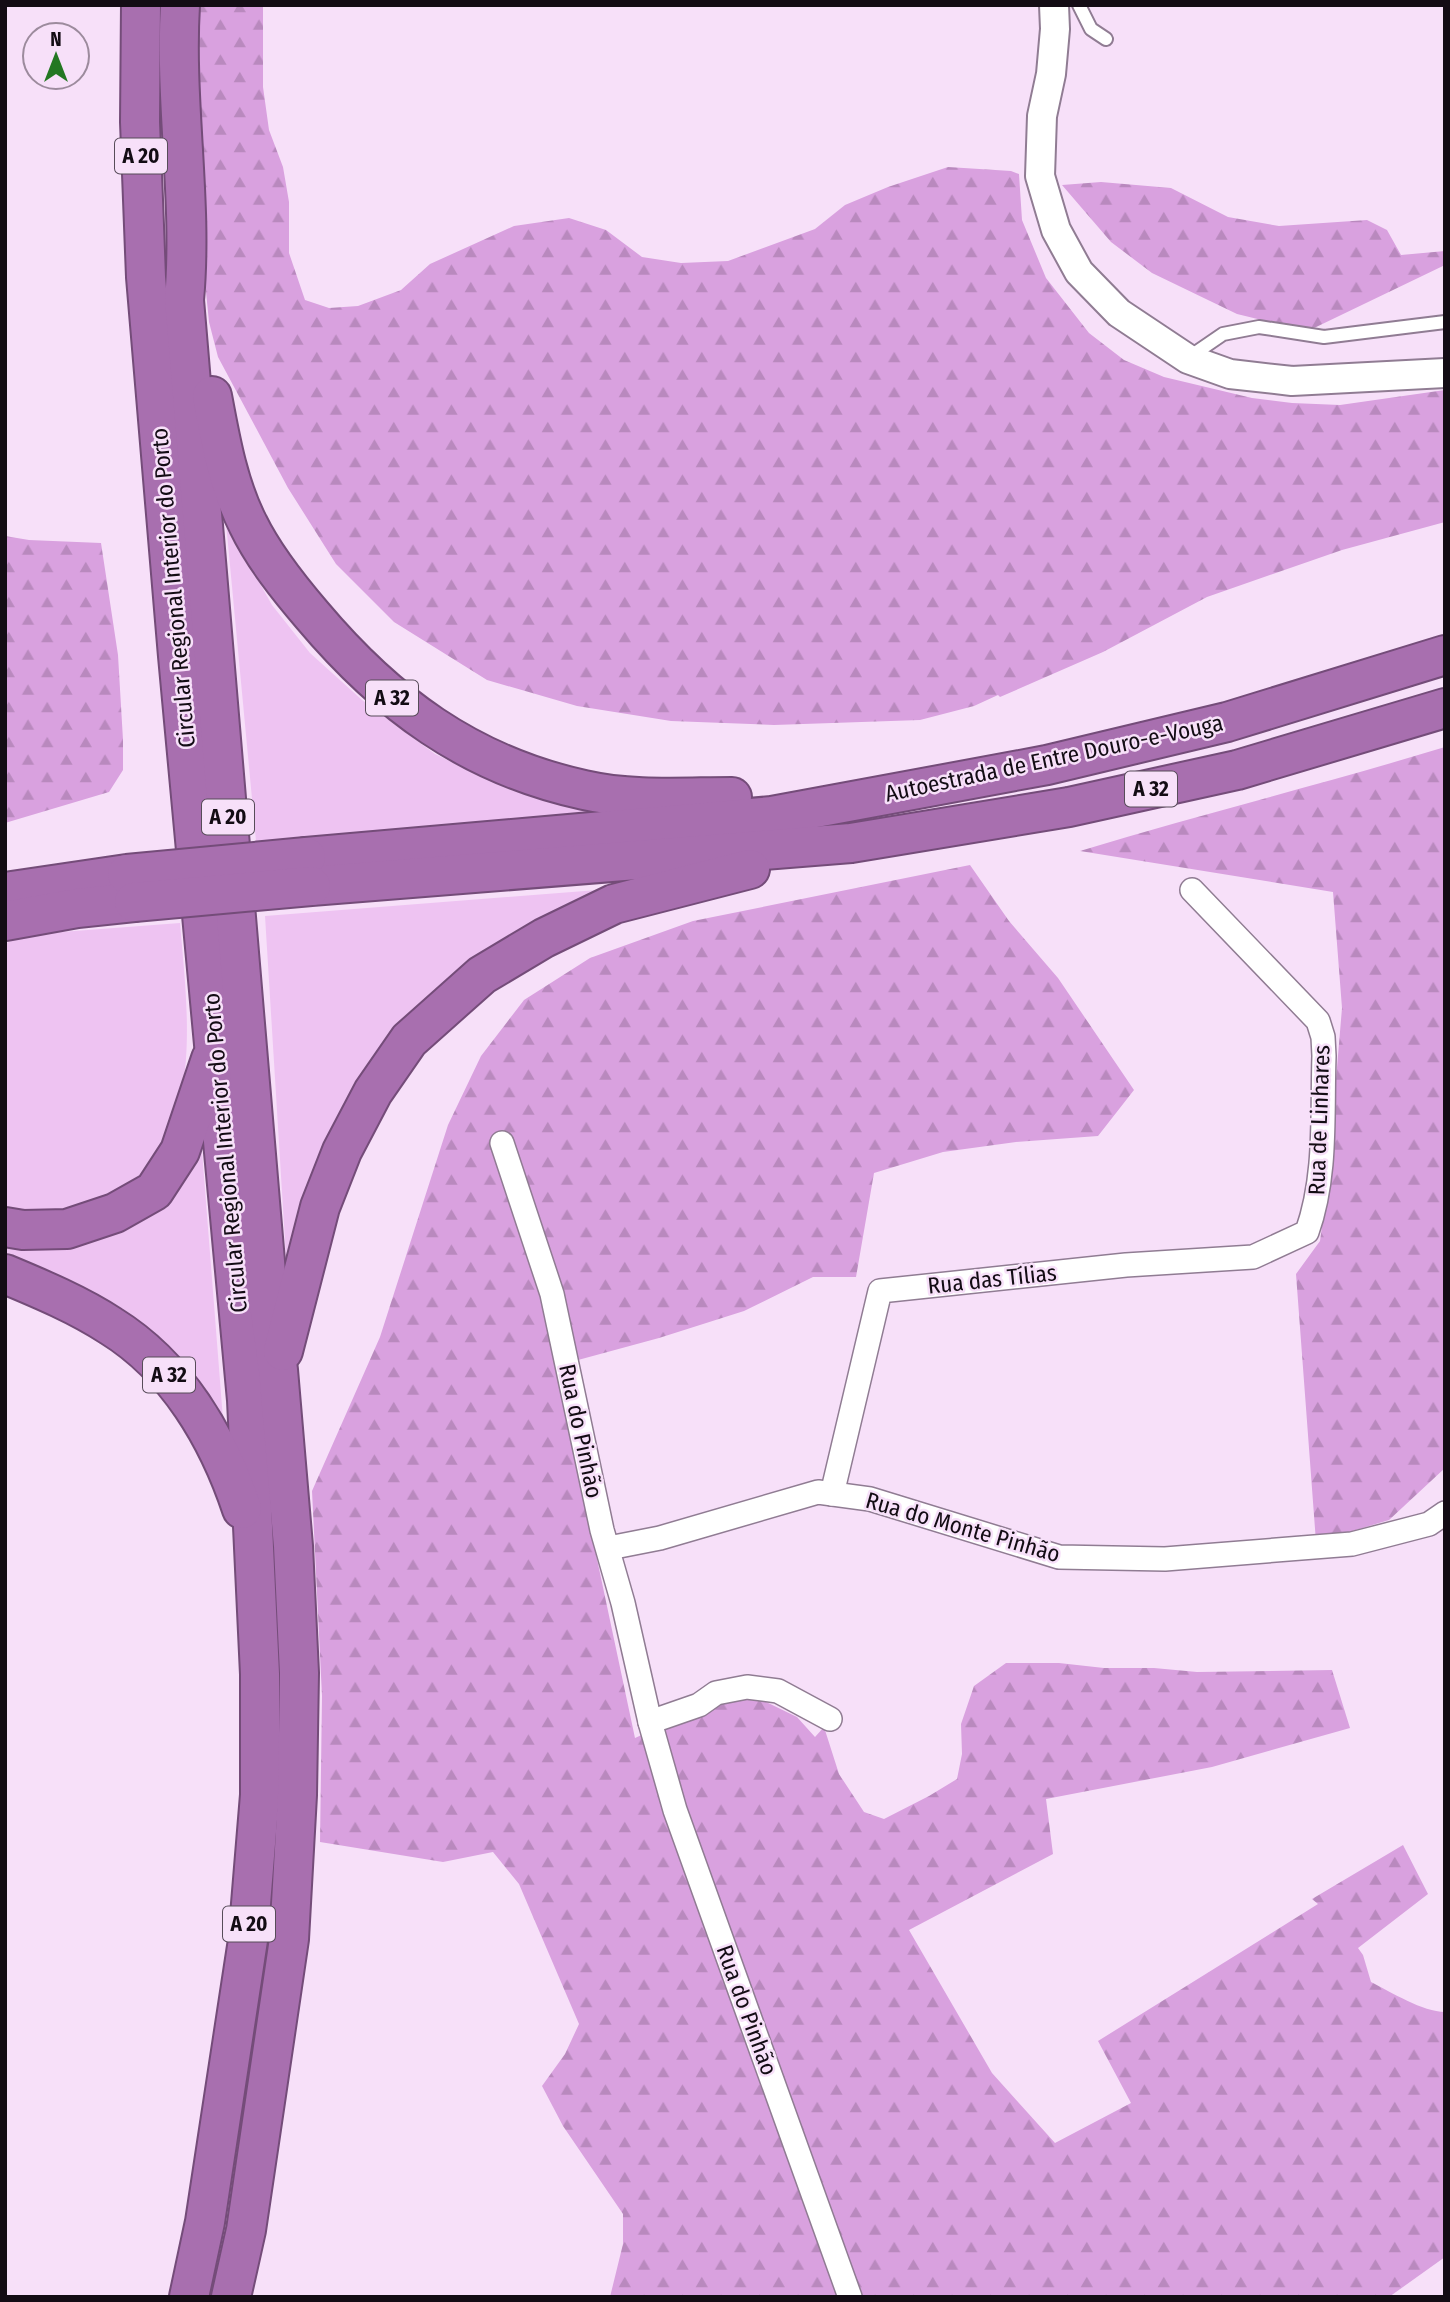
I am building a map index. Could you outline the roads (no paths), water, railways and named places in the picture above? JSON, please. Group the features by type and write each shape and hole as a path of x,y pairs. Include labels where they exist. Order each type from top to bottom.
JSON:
{"highway":[{"name":"Circular Regional Interior do Porto","path":"141,5 140,122 146,277 247,1399 260,1674 260,1795 248,1940 205,2222 188,2297"},
{"name":"Circular Regional Interior do Porto","path":"180,5 180,117 187,264 184,300 265,1255 293,1546 299,1673 297,1795 289,1939 246,2230 231,2297"},
{"name":"A 32","path":"187,264 201,297 208,378 218,428 233,484 247,522 264,553 294,594 326,632 392,698 433,728 484,756 538,778 586,791 633,796 864,799"},
{"name":"Autoestrada de Entre Douro-e-Vouga","path":"864,799 1047,765 1227,722 1445,655"},
{"name":"Autoestrada de Entre Douro-e-Vouga","path":"851,843 1069,807 1237,770 1445,708"},
{"name":"A 32","path":"5,892 130,888 309,872 772,816 864,799"},
{"name":"A 32","path":"309,872 851,843"},
{"name":"A 32","path":"278,1370 320,1207 342,1150 373,1092 409,1041 482,975 544,938 614,904 851,843"},
{"name":"A 32","path":"5,921 77,908 130,888"},
{"path":"5,1227 23,1230 67,1229 115,1213 154,1191 180,1152 215,1047"},
{"name":"A 32","path":"5,1274 111,1325 147,1352 178,1384 230,1473 256,1547"}],"street":[{"path":"1054,5 1055,29 1051,74 1042,116 1040,176 1056,230 1079,272 1119,313 1188,359 1230,374 1292,380 1445,373"},
{"name":"Rua de Linhares","path":"1192,890 1318,1021 1321,1029 1324,1056 1320,1178 1316,1207 1307,1232"},
{"name":"Rua do Pinhão","path":"502,1143 552,1294 602,1530 609,1548 650,1722 675,1810 850,2297"},
{"name":"Rua das Tílias","path":"832,1494 880,1291 1126,1265 1253,1257 1307,1232"},
{"name":"Rua do Monte Pinhão","path":"609,1548 660,1538 818,1492 870,1499 1059,1557 1165,1559 1352,1544 1429,1524 1445,1514"},
{"path":"650,1722 699,1705 716,1693 747,1687 778,1691 830,1719"}],"lane":[{"path":"1079,5 1091,29 1106,39"},
{"path":"1188,359 1223,334 1259,327 1324,338 1445,322"}]}
